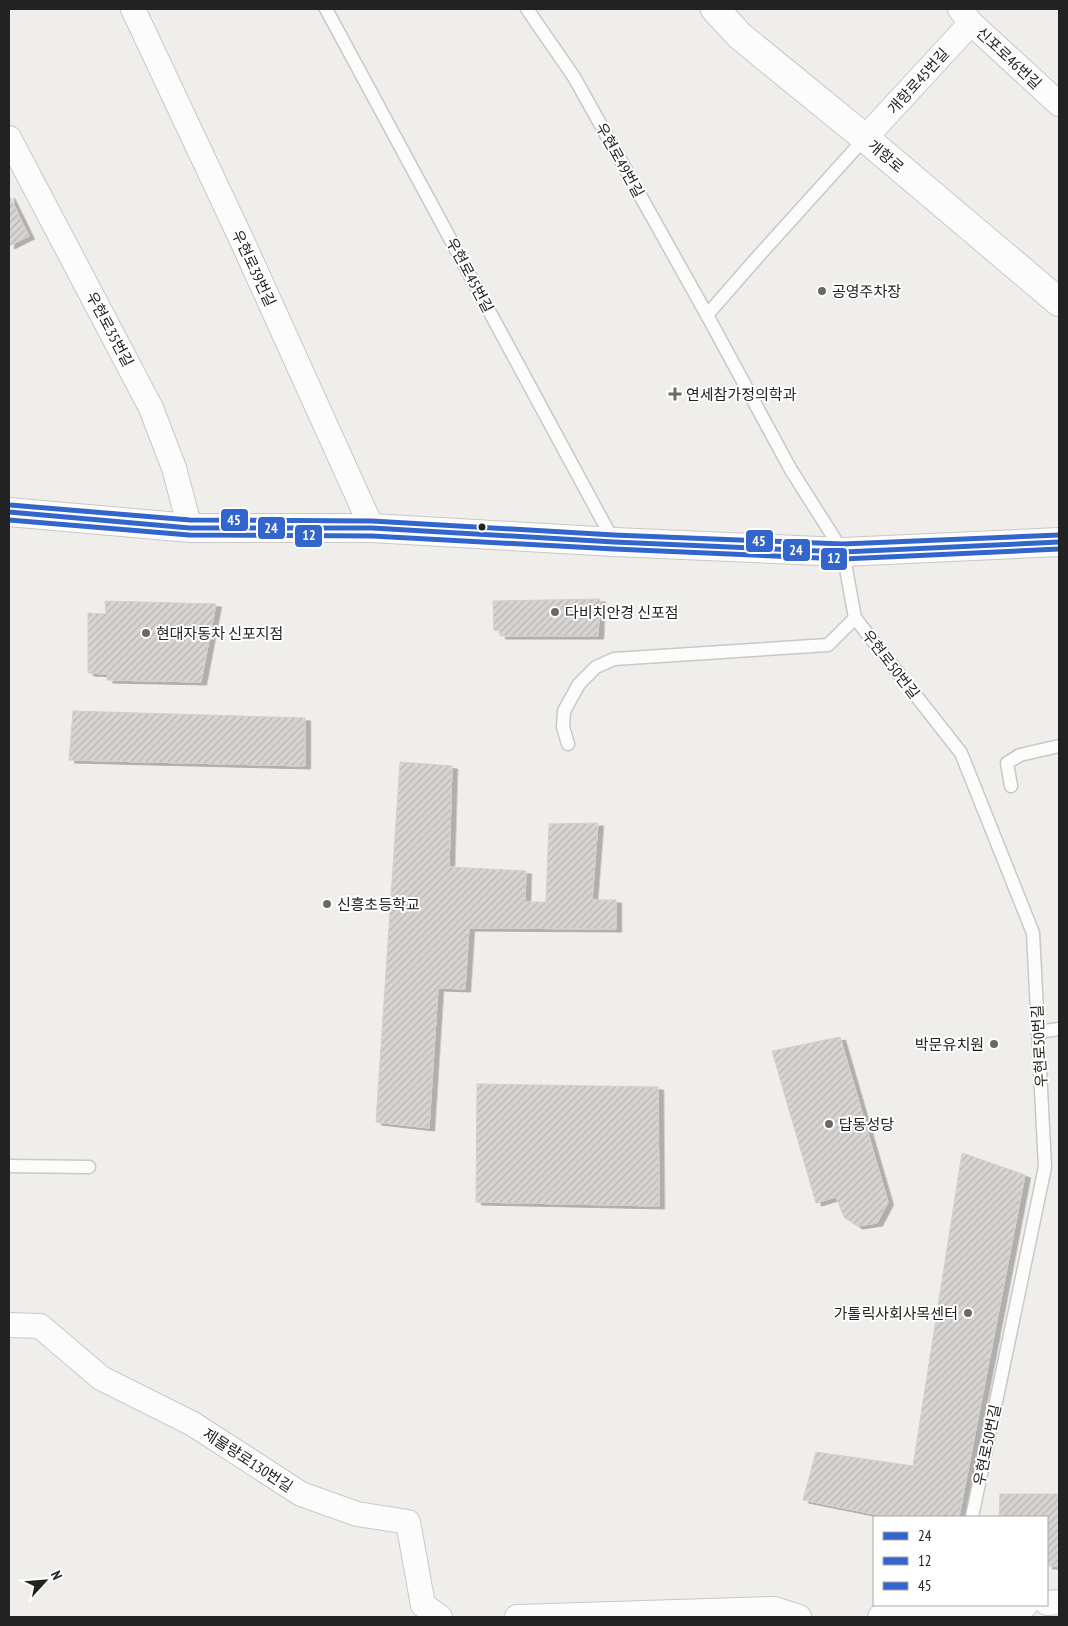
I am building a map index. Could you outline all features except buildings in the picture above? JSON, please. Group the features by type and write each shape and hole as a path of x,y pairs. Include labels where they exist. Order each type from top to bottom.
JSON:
{"street":[{"name":"우현로39번길","path":"133,9 244,245 372,528"},
{"name":"개항로","path":"715,9 740,36 865,138 1059,302"},
{"name":"개항로45번길","path":"865,138 966,16"},
{"name":"신포로46번길","path":"966,16 1059,104"},
{"name":"우현로35번길","path":"9,138 151,408 174,468 190,528"},
{"path":"9,512 190,528 372,528 614,542 843,552 1059,542"},
{"name":"제물량로130번길","path":"9,1325 40,1326 101,1378 193,1424 301,1494 357,1514 408,1522 423,1605 440,1617"},
{"path":"883,1616 1012,1606"},
{"path":"517,1617 774,1609 799,1617"}],"lane":[{"name":"우현로45번길","path":"326,9 614,542"},
{"name":"우현로49번길","path":"527,9 574,77 791,470 843,552"},
{"path":"707,315 754,260 865,138"},
{"path":"568,744 562,727 564,711 580,684 596,667 614,659 828,645 855,618 843,552"},
{"name":"우현로50번길","path":"855,618 961,753 1033,933 1045,1167 972,1516"},
{"path":"1011,786 1007,763 1020,755 1059,746"},
{"path":"1038,1032 1059,1029"},
{"path":"9,1166 89,1167"}],"transit line":[{"name":"45","path":"10,505 190,520 372,521 614,535 843,544 1059,535"},
{"name":"24","path":"9,512 190,528 372,528 614,542 843,552 1059,542"},
{"name":"12","path":"9,520 189,535 372,536 843,559 1059,549"}],"place":[{"name":"공영주차장","path":"822,291"},
{"name":"연세참가정의학과","path":"675,394"},
{"name":"다비치안경 신포점","path":"555,612"},
{"name":"현대자동차 신포지점","path":"146,633"},
{"name":"신흥초등학교","path":"327,904"},
{"name":"박문유치원","path":"994,1044"},
{"name":"답동성당","path":"829,1124"},
{"name":"가톨릭사회사목센터","path":"968,1313"}]}
